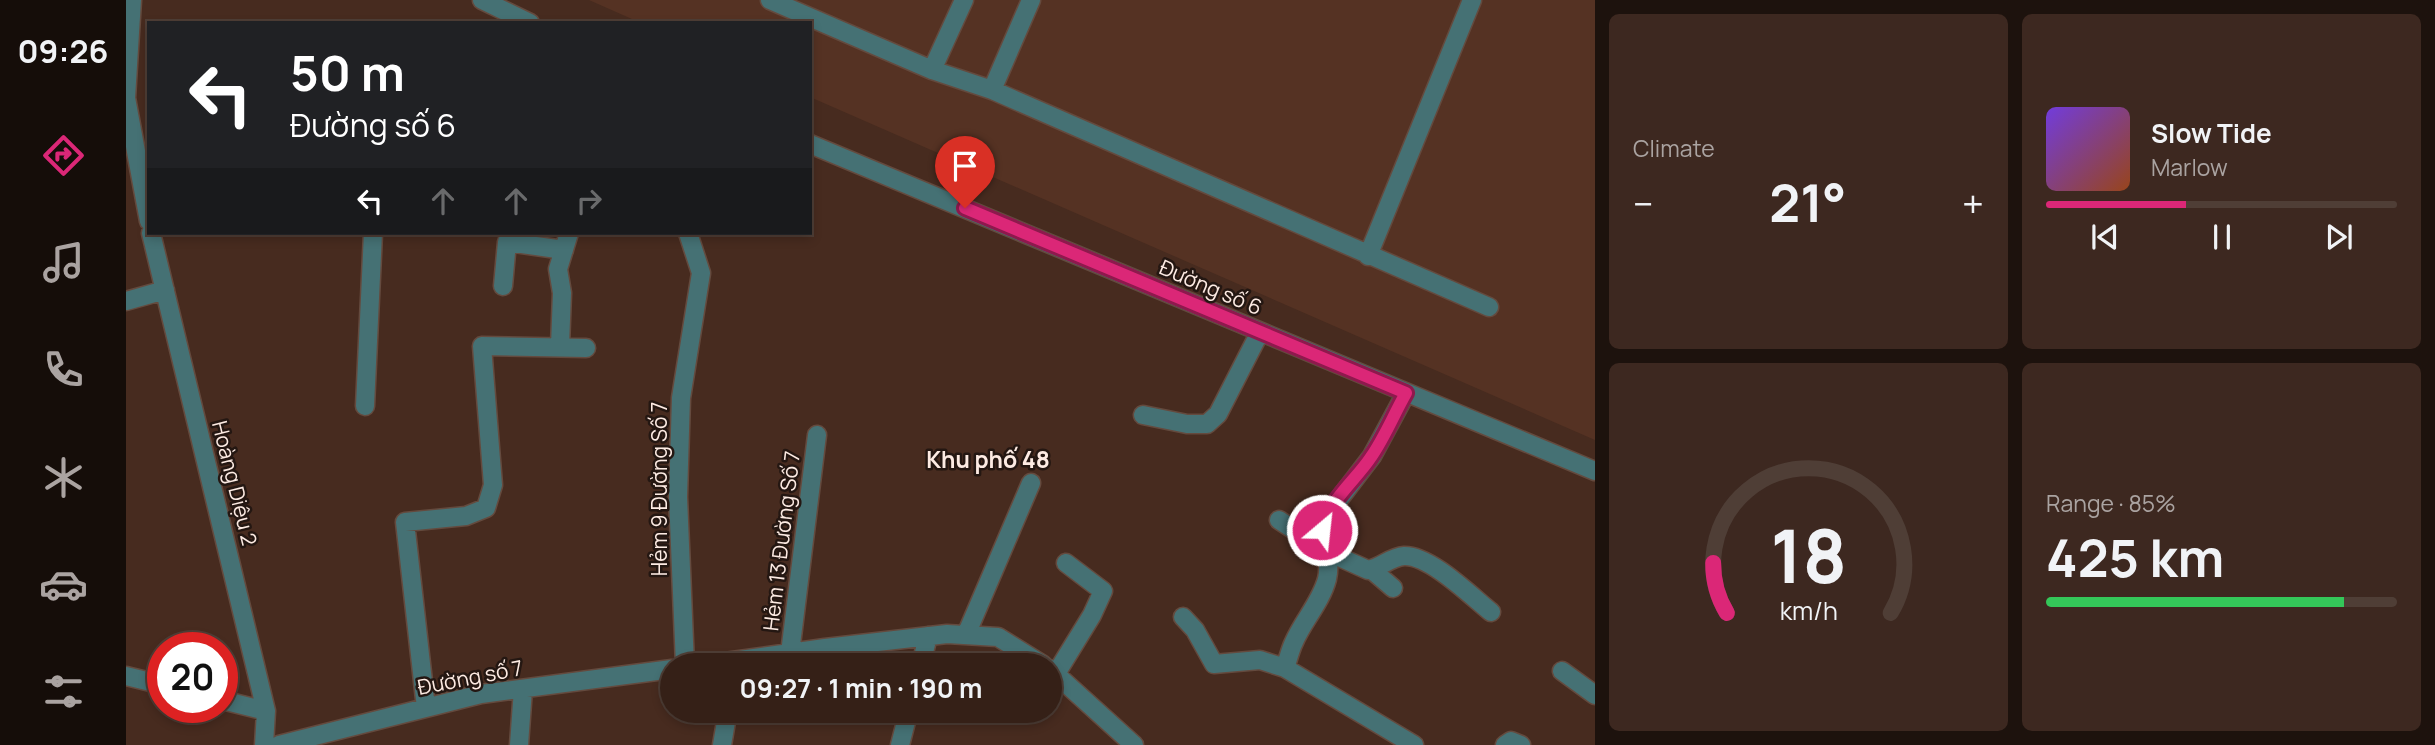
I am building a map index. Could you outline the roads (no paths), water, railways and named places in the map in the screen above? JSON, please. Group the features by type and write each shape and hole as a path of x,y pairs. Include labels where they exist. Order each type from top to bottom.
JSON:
{"street":[{"path":"132,0 126,98 144,172 147,201"},
{"path":"482,0 526,21"},
{"path":"770,0 932,70 992,90 1489,307"},
{"path":"932,70 964,0"},
{"path":"992,90 1031,0"},
{"path":"1368,256 1472,0"},
{"name":"Đường số 6","path":"812,145 1595,471"},
{"name":"Hoàng Diệu 2","path":"151,235 267,711 264,745"},
{"path":"365,406 373,235"},
{"name":"Hẻm 9 Đường Số 7","path":"684,653 678,497 681,398 701,273 689,235"},
{"path":"503,286 507,242 566,241 558,270 562,293 560,346"},
{"path":"126,301 165,290"},
{"path":"1143,415 1187,424 1207,424 1218,414 1260,332"},
{"path":"426,708 405,522 466,516 486,508 493,485 482,346 586,348"},
{"path":"1285,668 1293,643 1324,587 1329,566 1322,530 1324,519 1372,456 1406,393"},
{"name":"Hẻm 13 Đường Số 7","path":"790,653 817,435"},
{"path":"966,635 1031,483"},
{"path":"1279,520 1326,551 1372,570 1393,588"},
{"path":"1372,570 1394,558 1413,557 1428,563 1491,612"},
{"path":"1062,653 1092,614 1103,592 1066,563"},
{"path":"1183,617 1195,630 1214,664 1260,660 1285,668 1413,745"},
{"path":"790,653 928,636 966,635 998,637 1024,653"},
{"path":"923,653 928,636"},
{"name":"Đường số 7","path":"279,745 481,694 660,671"},
{"path":"1562,671 1595,695"},
{"path":"126,676 147,681"},
{"path":"1062,680 1134,745"},
{"path":"519,745 523,689"},
{"path":"238,704 267,711"},
{"path":"722,745 726,723"},
{"path":"900,745 906,723"},
{"path":"1505,745 1511,741 1521,745"}],"district":[{"name":"Khu phố 48","path":"988,459"}]}
